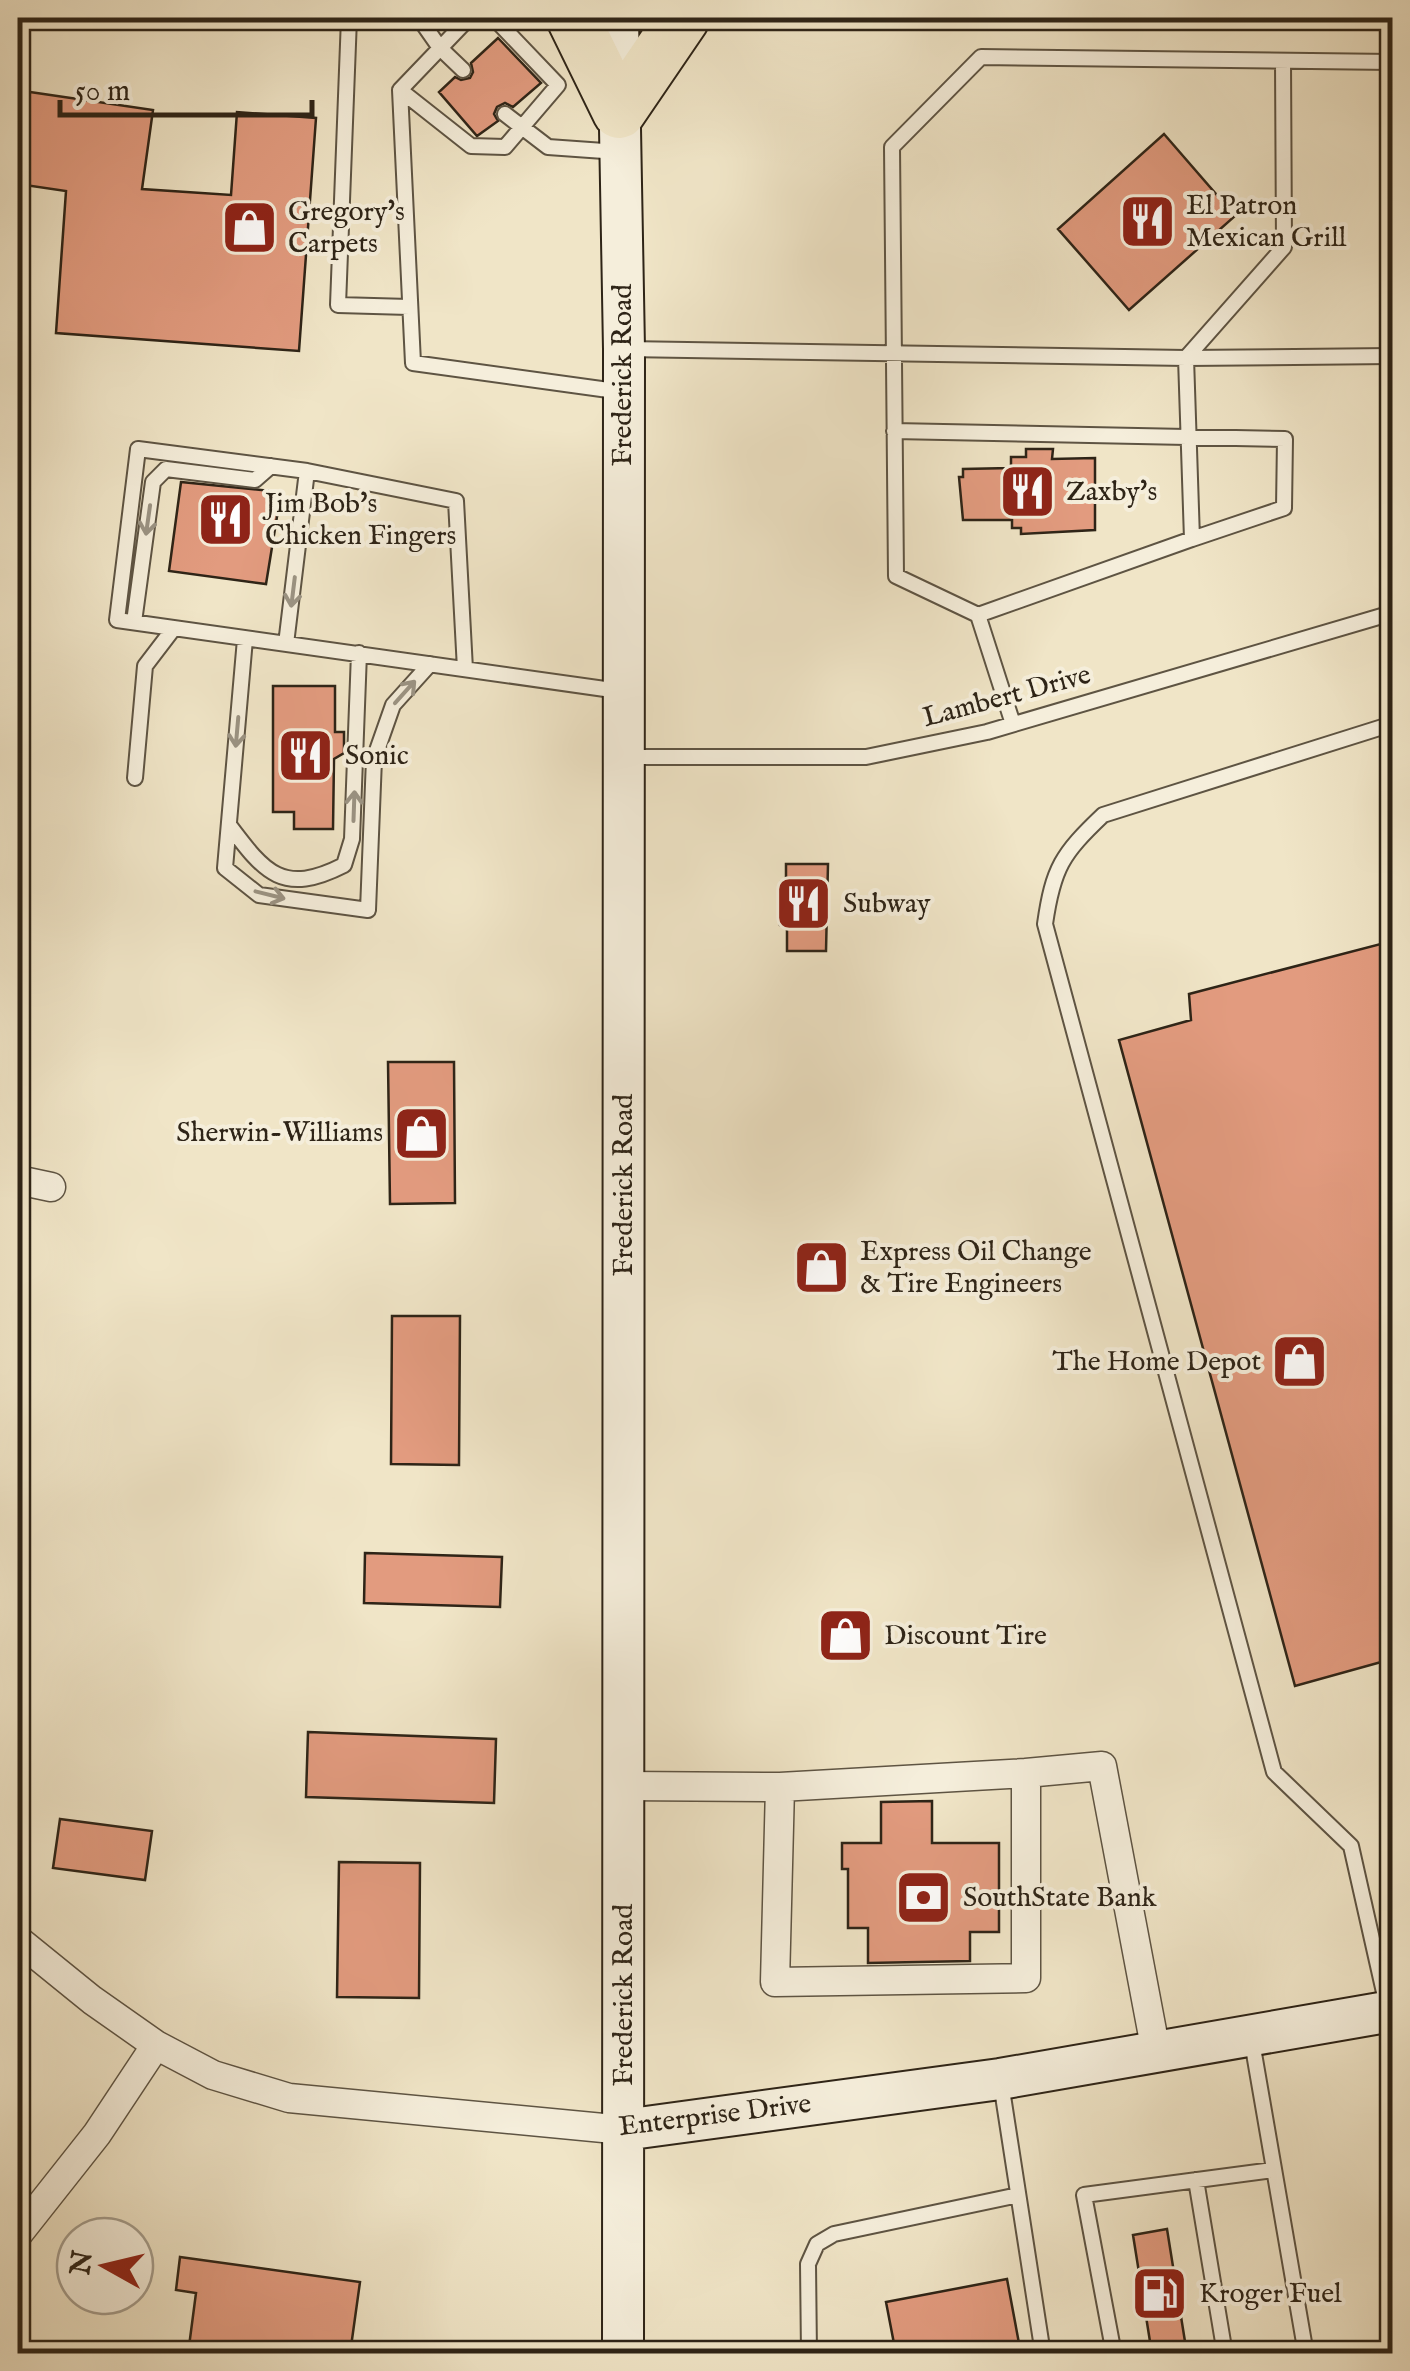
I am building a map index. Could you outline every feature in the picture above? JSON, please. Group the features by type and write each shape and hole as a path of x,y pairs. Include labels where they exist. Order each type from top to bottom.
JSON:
{"highway":[{"path":"573,18 619,132"},
{"path":"619,132 683,18"}],"main road":[{"name":"Frederick Road","path":"618,18 624,349 624,2354"},
{"name":"Enterprise Drive","path":"624,2130 1000,2079 1390,2011"}],"street":[{"path":"18,1180 51,1187"},
{"path":"624,1786 780,1787 1102,1766 1156,2052"},
{"path":"780,1787 775,1982 1026,1978 1026,1773"},
{"name":"Enterprise Drive","path":"18,1940 156,2045 214,2075 288,2098 624,2130"},
{"path":"18,2234 96,2134 156,2045"}],"lane":[{"path":"349,18 338,305 409,307"},
{"path":"419,18 440,48 463,70"},
{"path":"470,18 400,90 412,363 624,392"},
{"path":"400,90 472,146 505,148 558,85 494,18"},
{"path":"894,431 1285,439 1284,508 978,616 896,576 894,431 892,147 981,57 1392,62"},
{"path":"1192,539 1186,358 1284,247 1283,61"},
{"path":"506,114 548,147 619,132"},
{"path":"624,349 1186,358 1392,356"},
{"path":"465,669 456,501 307,471 138,449 117,620 624,692"},
{"path":"134,622 153,482 166,469 255,480 271,466"},
{"path":"286,644 307,471"},
{"name":"Lambert Drive","path":"624,757 866,758 1013,724 1392,613"},
{"path":"978,616 1013,724"},
{"path":"136,778 145,666 174,628"},
{"path":"245,639 225,868 259,895 368,910 374,759 394,705 430,664"},
{"path":"229,825 272,875 316,879 344,865 352,839 358,654"},
{"path":"1390,2011 1350,1846 1274,1772 1045,924 1051,884 1070,848 1104,815 1392,724"},
{"path":"1251,2036 1306,2354"},
{"path":"1000,2079 1043,2354"},
{"path":"1114,2354 1084,2196 1273,2170"},
{"path":"1196,2180 1225,2354"},
{"path":"809,2354 808,2264 818,2244 834,2234 1018,2195"}],"building":[{"path":"498,38 541,83 513,107 505,103 497,107 494,114 498,121 477,136 439,92 455,77 470,78 471,63"},
{"name":"Gregory's Carpets","path":"30,92 153,110 142,189 231,195 237,112 316,118 299,351 56,333 66,191 18,184"},
{"name":"El Patron Mexican Grill","path":"1164,134 1235,216 1129,310 1058,229"},
{"name":"Zaxby's","path":"1026,449 1053,449 1052,459 1095,458 1095,530 1021,534 1021,528 1012,528 1012,520 963,520 959,477 963,477 963,469 1011,468 1011,457 1026,457"},
{"name":"Jim Bob's Chicken Fingers","path":"181,482 281,492 266,584 169,571"},
{"name":"Sonic","path":"273,686 335,686 335,732 344,732 344,753 334,759 333,829 294,829 294,812 273,812"},
{"name":"Subway","path":"786,864 828,864 826,951 787,951 787,927 780,925 781,882 786,882"},
{"name":"The Home Depot","path":"1392,941 1392,1659 1295,1686 1119,1040 1191,1020 1189,994"},
{"name":"Sherwin-Williams","path":"388,1062 454,1062 455,1203 390,1204"},
{"path":"392,1316 460,1316 459,1465 391,1464"},
{"path":"365,1553 502,1557 500,1607 364,1603"},
{"path":"308,1732 496,1739 494,1803 306,1797"},
{"name":"SouthState Bank","path":"932,1801 932,1843 999,1843 999,1932 970,1932 970,1961 868,1963 868,1928 848,1928 848,1869 842,1869 842,1843 881,1843 881,1802"},
{"path":"60,1819 152,1831 145,1880 53,1868"},
{"path":"339,1862 420,1863 419,1998 337,1997"},
{"name":"Kroger Fuel","path":"1167,2229 1187,2354 1152,2354 1133,2235"},
{"path":"180,2257 360,2282 350,2354 188,2354 196,2293 176,2290"},
{"path":"1007,2279 1021,2354 896,2354 886,2302"}],"place":[{"name":"El Patron Mexican Grill","path":"1147,222"},
{"name":"Gregory's Carpets","path":"249,228"},
{"name":"Zaxby's","path":"1027,492"},
{"name":"Jim Bob's Chicken Fingers","path":"226,520"},
{"name":"Sonic","path":"306,756"},
{"name":"Subway","path":"804,904"},
{"name":"Sherwin-Williams","path":"422,1133"},
{"name":"Express Oil Change & Tire Engineers","path":"821,1268"},
{"name":"The Home Depot","path":"1300,1362"},
{"name":"Discount Tire","path":"845,1636"},
{"name":"SouthState Bank","path":"924,1898"},
{"name":"Kroger Fuel","path":"1160,2294"}]}
